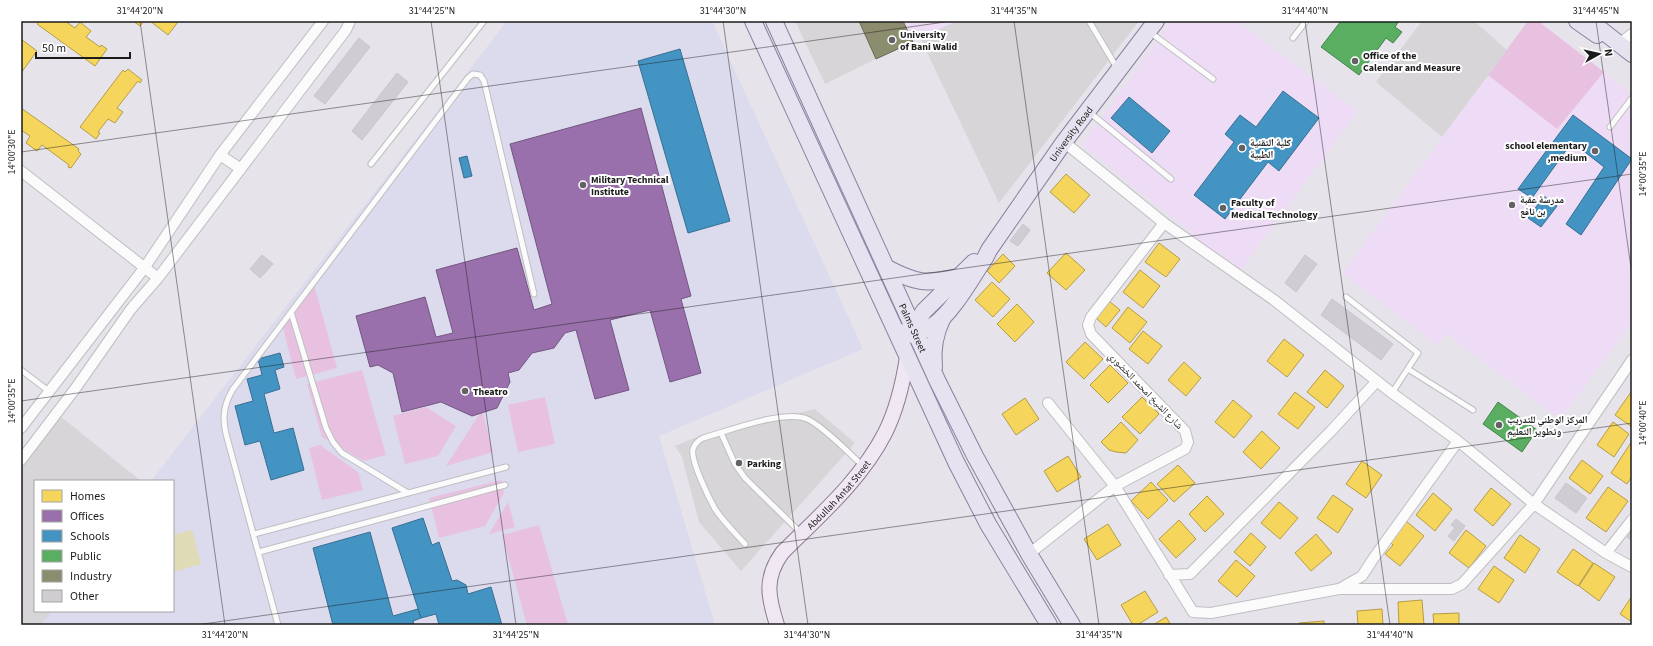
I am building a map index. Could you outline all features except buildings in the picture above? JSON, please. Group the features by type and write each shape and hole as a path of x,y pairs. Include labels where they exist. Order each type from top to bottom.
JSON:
{"main road":[{"name":"Palms Street","path":"753,21 956,462 984,517 1049,625"},
{"name":"Palms Street","path":"774,21 937,380 975,456 1029,554 1072,625"},
{"path":"1577,21 1598,35 1618,44"},
{"path":"1590,21 1632,54"},
{"name":"University Road","path":"895,329 906,332 930,328 944,316 972,278 989,250 1064,142 1152,26"},
{"name":"University Road","path":"907,357 915,331 924,311 960,277 979,256 989,250"},
{"path":"887,268 908,278 922,282 940,281 960,277"},
{"path":"937,380 933,358 935,337 944,316"},
{"name":"Abdullah Antat Street","path":"776,625 768,590 772,570 782,553 846,489 864,467 885,433 893,414 900,394 907,357"}],"street":[{"path":"21,428 145,267 220,156 323,21"},
{"path":"21,460 75,389 131,309 158,278 348,25"},
{"path":"1618,44 1632,34"},
{"path":"1064,142 1164,223 1274,300 1392,393 1458,442 1534,504 1606,553 1632,567"},
{"path":"220,156 241,169"},
{"path":"21,171 158,278"},
{"name":"شارع الشيخ امحمد الخضوري","path":"1029,554 1115,486 1185,448 1188,442 1185,431 1092,334 1088,325 1090,317 1164,223"},
{"path":"1048,402 1115,486 1193,612 1211,614 1339,588 1452,589 1462,584 1534,504 1632,360"},
{"path":"1169,575 1190,574 1331,431 1377,381"},
{"path":"1339,588 1362,576 1458,442"},
{"path":"1606,553 1632,520"}],"lane":[{"path":"372,164 484,21"},
{"path":"1089,21 1118,70"},
{"path":"1293,38 1306,21"},
{"path":"1152,26 1213,79"},
{"path":"278,625 224,425 223,417 225,406 233,389 468,78 473,74 480,75 484,81 534,294"},
{"path":"1610,127 1632,98"},
{"path":"1088,111 1171,179"},
{"path":"1346,297 1418,353 1392,393"},
{"path":"291,312 326,428 332,442 342,453 408,493"},
{"path":"1408,369 1473,410"},
{"path":"21,370 50,392"},
{"path":"745,544 715,509 693,455 695,444 699,440 783,416 800,416 815,423 864,467"},
{"path":"721,433 735,464 745,478 802,533"},
{"path":"254,534 506,467"},
{"path":"259,552 506,485"}],"shaded area":[{"name":"Military Technical Institute","path":"507,21 712,21 863,349 659,436 715,625 41,625 50,612 174,612 174,480 152,480"},
{"path":"795,21 859,21 876,59 825,84"},
{"name":"University of Bani Walid","path":"859,21 957,21 876,59"},
{"path":"957,21 1139,21 999,203 920,38"},
{"name":"Faculty of Medical Technology","path":"1171,21 1238,21 1358,111 1239,272 1082,145"},
{"path":"1422,21 1474,21 1507,50 1442,137 1376,82"},
{"name":"مدرسة عقبة بن نافع","path":"1528,21 1538,21 1632,94 1632,323 1560,419 1446,333 1437,345 1342,274"},
{"path":"1528,21 1538,21 1604,72 1557,129 1488,75"},
{"path":"314,285 337,368 296,379 282,324"},
{"path":"362,370 386,455 364,461 322,437 307,384"},
{"path":"545,397 555,444 518,452 508,405"},
{"path":"426,407 456,426 438,456 405,464 393,416"},
{"path":"815,409 855,443 741,571 699,522 682,457 675,446 704,434"},
{"path":"482,410 493,452 446,466"},
{"path":"60,416 140,480 34,480 34,612 51,612 41,625 21,625 21,469"},
{"path":"320,445 358,472 363,490 322,500 309,448"},
{"path":"501,480 504,493 485,526 439,538 429,498"},
{"path":"508,502 515,527 489,534"},
{"path":"539,525 568,625 527,625 502,535"},
{"path":"192,530 201,564 174,572 174,535"}],"place":[{"name":"University of Bani Walid","path":"892,40"},
{"name":"Office of the Calendar and Measure","path":"1355,61"},
{"name":"كلية التقنية الطبية","path":"1242,148"},
{"name":"school elementary ,medium","path":"1595,151"},
{"name":"Military Technical Institute","path":"583,185"},
{"name":"مدرسة عقبة بن نافع","path":"1512,205"},
{"name":"Faculty of Medical Technology","path":"1223,208"},
{"name":"Theatro","path":"465,391"},
{"name":"المركز الوطني للتدريب وتطوير التعليم","path":"1499,425"},
{"name":"Parking","path":"739,463"}]}
